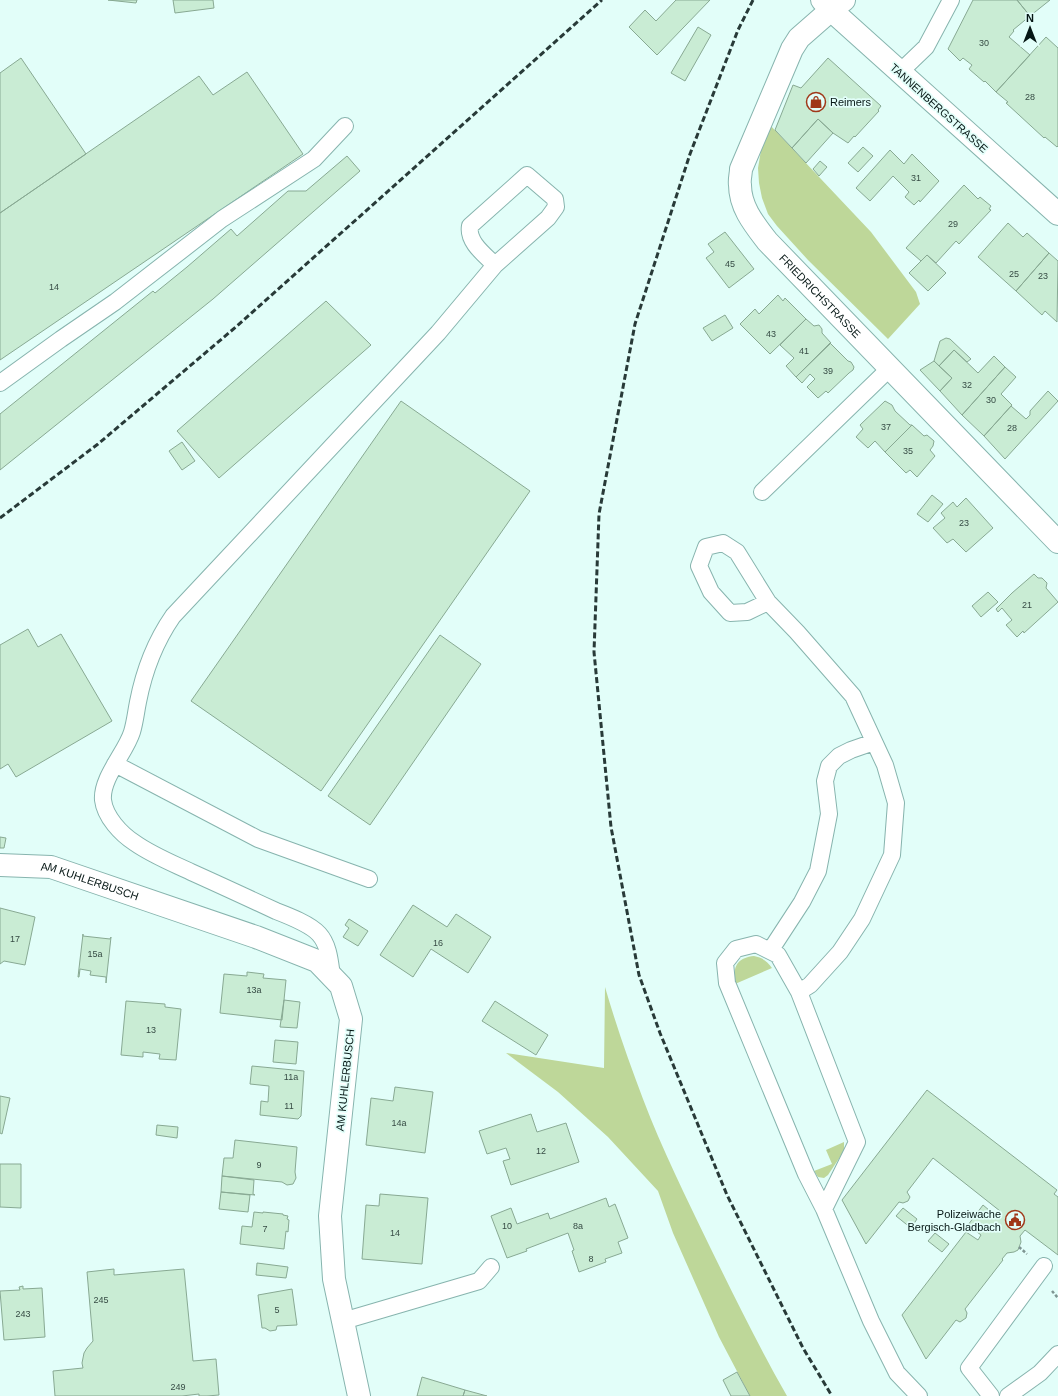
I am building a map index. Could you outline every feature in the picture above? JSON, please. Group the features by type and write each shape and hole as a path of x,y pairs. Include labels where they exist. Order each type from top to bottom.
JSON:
{"street":[{"name":"TANNENBERGSTRASSE","path":"832,3 900,72 1058,214"},
{"name":"FRIEDRICHSTRASSE","path":"832,3 799,38 792,49 741,169 740,185 742,203 752,222 767,241 1058,542"},
{"name":"AM KUHLERBUSCH","path":"0,865 51,867 256,937 317,961 341,986 351,1019 330,1216 334,1279 359,1396"}],"lane":[{"path":"900,72 926,47 951,0"},
{"path":"0,383 115,302 222,219 314,159 345,126"},
{"path":"332,976 326,945 319,934 308,926 172,863 134,843 111,820 103,800 104,789 133,730 147,664 161,632 173,616 438,333 495,265 548,218 556,207 555,199 527,175 470,226 469,232 472,240 495,265"},
{"path":"762,492 890,368"},
{"path":"768,602 747,612 730,613 711,592 699,566 706,547 723,543 737,552 768,602 797,632 853,696 885,765 896,803 892,854 862,919 840,952 810,985 799,992"},
{"path":"770,951 802,902 818,871 829,814 825,781 829,766 839,756 874,742"},
{"path":"115,764 258,839 369,879"},
{"path":"824,1209 857,1142 799,992 778,954 756,944 736,949 725,963 726,983 806,1174 824,1209 871,1321 897,1373 919,1396"},
{"path":"991,1396 969,1368 1044,1266"},
{"path":"343,1321 479,1281 491,1268"},
{"path":"1008,1396 1040,1373 1058,1354"}],"path":[{"path":"1019,1247 1026,1253"}],"green space":[{"path":"770,125 871,232 916,292 920,304 888,339 808,260 768,214 762,198 758,168 761,150"},
{"path":"754,956 764,960 772,968 735,984 735,968 737,964 743,959"},
{"path":"605,987 618,1029 650,1118 666,1155 737,1302 787,1396 750,1396 719,1337 673,1233 658,1191 608,1137 558,1092 506,1053 604,1068"},
{"path":"844,1142 844,1151 828,1175 824,1178 818,1177 814,1171 832,1164 826,1150"}],"building":[{"path":"108,0 137,0 136,3"},
{"path":"173,0 213,0 214,8 175,13"},
{"path":"676,0 710,0 657,55 629,27 645,10 656,21"},
{"path":"973,0 1017,0 1030,16 1013,30 1014,31 1009,37 1030,55 996,92 985,81 984,82 969,69 972,65 963,58 960,61 948,49"},
{"path":"1017,0 1050,0 1030,16"},
{"path":"698,27 711,35 685,81 671,73"},
{"path":"1046,37 1058,48 1057,147 1045,137 1044,138 996,92"},
{"path":"21,58 86,154 0,213 0,73"},
{"path":"828,58 881,106 878,110 879,111 848,143 833,133 818,119 792,148 775,130 793,85 801,88"},
{"path":"247,72 303,154 0,360 0,213 199,76 213,95"},
{"path":"818,119 833,133 806,163 792,148"},
{"path":"863,147 873,156 858,172 848,163"},
{"path":"890,150 904,164 912,154 939,181 920,202 919,200 914,205 905,197 909,192 893,176 870,201 856,188"},
{"path":"347,156 360,171 213,299 0,470 0,414 153,291 155,293 231,229 237,236 288,191 306,191"},
{"path":"820,161 827,167 819,176 813,169"},
{"path":"964,185 978,199 980,197 991,206 989,209 991,210 959,244 956,241 936,263 927,255 921,261 906,248"},
{"path":"1008,223 1023,237 1027,233 1049,253 1016,291 978,257"},
{"path":"725,232 754,269 729,288 706,258 714,252 708,244"},
{"path":"1049,253 1058,261 1057,322 1045,311 1042,315 1016,291"},
{"path":"927,255 946,273 928,291 909,273"},
{"path":"778,295 783,301 785,298 806,319 770,354 740,324 755,309 759,314"},
{"path":"326,301 371,345 219,478 177,431"},
{"path":"725,315 733,328 712,341 703,328"},
{"path":"806,319 814,326 819,325 822,329 822,333 831,343 796,377 786,366 794,358 780,345"},
{"path":"946,338 950,339 971,359 967,362 954,350 939,366 934,361 940,341"},
{"path":"830,343 848,361 851,362 854,367 853,370 828,393 826,391 818,398 807,387 815,379 810,374 802,383 796,377"},
{"path":"954,350 978,373 994,356 1005,367 962,415 940,391 952,378 939,366"},
{"path":"934,361 952,378 940,391 920,370"},
{"path":"1005,367 1016,377 1001,394 1012,405 984,436 962,415"},
{"path":"1048,391 1058,401 1005,459 984,436 1011,406 1026,419 1030,415 1030,411"},
{"path":"401,401 530,491 321,791 191,701"},
{"path":"885,401 892,405 895,411 910,425 912,425 885,452 875,441 868,448 856,437 863,429 860,425"},
{"path":"912,425 924,436 927,435 934,441 930,450 935,456 917,477 910,470 906,473 885,452"},
{"path":"182,442 195,461 182,470 169,451"},
{"path":"932,495 943,504 928,522 917,514"},
{"path":"966,498 993,528 966,552 953,539 947,543 933,528 945,518 941,513 953,502 957,507"},
{"path":"1034,574 1038,578 1042,578 1047,583 1046,588 1058,602 1024,633 1023,631 1017,637 1006,625 1012,620 1002,608 998,612 996,609"},
{"path":"988,592 998,602 981,617 972,606"},
{"path":"28,629 38,647 61,634 112,721 16,777 8,764 0,769 0,645"},
{"path":"440,635 481,664 370,825 328,796"},
{"path":"0,837 6,838 4,848 0,848"},
{"path":"413,905 447,927 456,914 491,937 468,973 431,949 413,977 380,955"},
{"path":"0,908 35,917 25,965 4,961 0,964"},
{"path":"349,919 368,931 358,946 343,937 349,928 345,925"},
{"path":"83,934 83,936 110,939 111,937 106,983 106,977 90,975 91,971 80,969 78,977"},
{"path":"247,972 264,974 263,978 286,980 282,1020 220,1013 224,974 247,976"},
{"path":"284,1000 300,1002 297,1028 280,1027"},
{"path":"126,1001 165,1004 165,1007 181,1009 176,1060 159,1059 160,1054 143,1052 143,1057 121,1055"},
{"path":"495,1001 548,1035 536,1055 482,1021"},
{"path":"275,1040 298,1042 296,1064 273,1062"},
{"path":"252,1066 304,1071 301,1116 298,1119 260,1115 261,1101 268,1102 269,1086 250,1084"},
{"path":"395,1087 433,1092 425,1153 366,1145 371,1098 393,1101"},
{"name":"Polizeiwache Bergisch-Gladbach","path":"927,1090 1057,1190 1054,1194 1058,1197 1058,1255 1025,1230 1020,1236 1021,1242 1018,1250 1007,1253 965,1309 967,1313 966,1318 960,1322 956,1320 926,1359 902,1315 966,1232 978,1240 981,1235 968,1225 983,1205 996,1216 1000,1211 933,1158 907,1192 910,1197 908,1201 903,1203 899,1202 866,1244 842,1200"},
{"path":"0,1096 10,1098 2,1134 0,1133"},
{"path":"531,1114 537,1132 566,1123 579,1162 511,1185 503,1161 510,1159 506,1148 487,1154 479,1131"},
{"path":"157,1125 178,1127 177,1138 156,1135"},
{"path":"235,1140 297,1147 296,1178 293,1184 287,1185 282,1182 222,1176 224,1158 233,1158"},
{"path":"0,1164 21,1164 21,1208 0,1207"},
{"path":"222,1176 254,1180 253,1194 255,1195 221,1192"},
{"path":"221,1192 250,1195 248,1212 219,1209"},
{"path":"380,1194 428,1198 422,1264 362,1259 366,1205 379,1206"},
{"path":"606,1198 609,1207 615,1204 628,1238 618,1242 622,1253 605,1259 606,1262 579,1272 568,1233 507,1258 491,1216 511,1208 517,1224 548,1213 550,1219"},
{"path":"903,1208 917,1219 911,1228 896,1216"},
{"path":"254,1212 283,1214 288,1216 288,1232 286,1231 284,1249 240,1244 242,1226 252,1227"},
{"path":"935,1233 949,1244 942,1252 928,1241"},
{"path":"257,1263 288,1267 286,1278 256,1275"},
{"path":"114,1269 114,1275 184,1269 193,1361 216,1359 219,1395 55,1396 53,1371 83,1368 82,1363 84,1353 93,1341 87,1272"},
{"path":"23,1286 23,1289 42,1288 45,1337 4,1340 0,1291 20,1290 19,1287"},
{"path":"292,1289 297,1325 277,1326 276,1330 270,1331 262,1328 258,1295"},
{"path":"737,1372 750,1396 731,1396 723,1380"},
{"path":"422,1377 465,1390 463,1396 417,1396"},
{"path":"465,1390 487,1396 463,1396"}],"railway":[{"path":"0,518 98,444 237,326 602,0"},
{"path":"753,0 738,30 690,154 635,324 599,514 594,652 611,827 639,975 660,1033 727,1195 803,1348 832,1396"}],"place":[{"name":"Reimers","path":"816,102"},
{"name":"Polizeiwache Bergisch-Gladbach","path":"1015,1220"}]}
